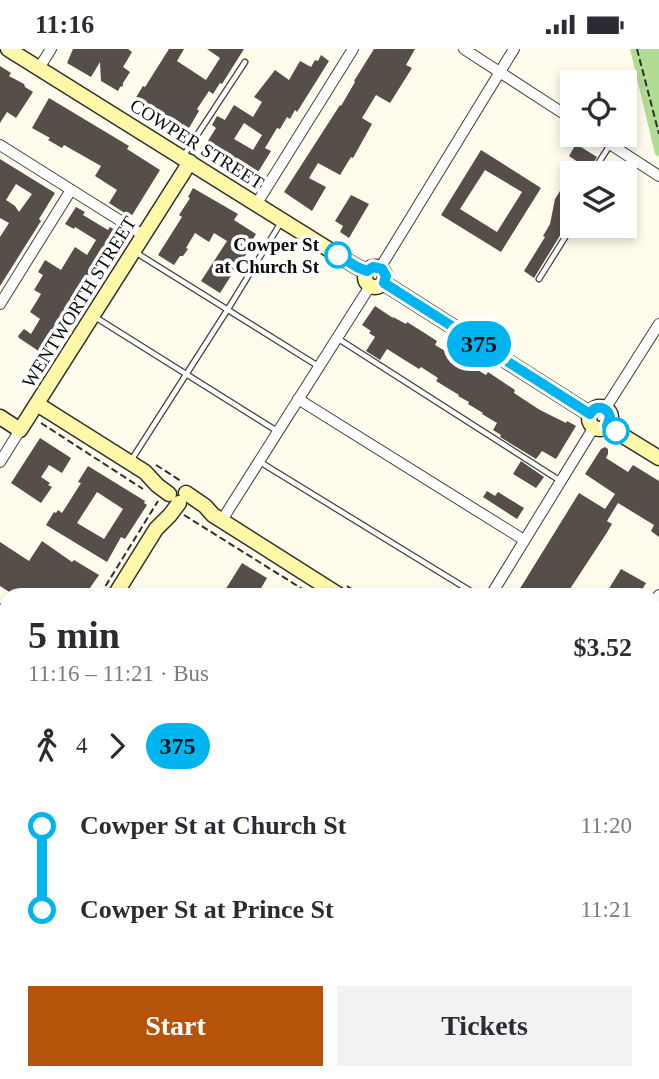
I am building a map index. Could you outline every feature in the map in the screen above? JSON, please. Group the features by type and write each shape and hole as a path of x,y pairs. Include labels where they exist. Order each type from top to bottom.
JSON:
{"street":[{"name":"COWPER STREET","path":"8,49 375,277 597,422 659,458"},
{"path":"39,68 51,49"},
{"path":"257,203 353,49"},
{"path":"464,49 560,111"},
{"path":"217,518 278,432 514,49"},
{"path":"0,145 143,235"},
{"path":"616,147 659,176"},
{"name":"WENTWORTH STREET","path":"0,461 93,316 186,160"},
{"path":"0,304 71,190"},
{"path":"495,588 597,422 610,417 605,409 659,324"},
{"path":"298,400 524,540"},
{"path":"37,404 145,472 175,498 217,518 328,588"},
{"path":"0,417 20,431"},
{"path":"119,588 156,530 170,515 175,498"}],"lane":[{"path":"186,160 245,62"},
{"path":"130,463 282,220"},
{"path":"539,279 565,238"},
{"path":"133,251 318,366"},
{"path":"93,316 278,432"},
{"path":"337,337 560,481"},
{"path":"259,461 466,588"}],"path":[{"path":"637,49 659,134"},
{"path":"41,423 144,490"},
{"path":"104,588 158,500 175,498 302,588"}],"green space":[{"path":"630,49 659,49 659,157 655,154"}],"building":[{"path":"73,49 128,49 132,52 123,67 130,72 123,86 118,91 101,81 100,62 91,77 67,63"},
{"path":"169,49 184,49 177,61 206,80 220,58 207,49 244,49 222,84 220,83 213,94 209,91 186,133 154,115 155,112 135,99"},
{"path":"374,49 415,49 406,65 412,68 390,103 376,95 362,118 372,124 340,175 318,163 309,178 326,187 312,211 284,192 341,106"},
{"path":"321,55 329,61 297,112 295,110 280,129 277,128 265,148 271,151 255,177 225,164 229,157 206,144 216,128 212,125 217,116 225,120 234,105 253,117 262,102 254,97 275,70 289,80 300,61 311,67 315,60 318,61","holes":["244,123 262,135 253,150 234,139"]},
{"path":"0,66 11,73 9,76 33,92 16,118 7,112 0,123"},
{"path":"49,98 129,146 127,149 160,170 131,217 109,203 117,190 95,176 101,166 64,145 62,148 32,128"},
{"path":"574,147 581,147 597,157 594,161 576,161 569,156"},
{"path":"481,150 541,188 501,252 441,215","holes":["485,170 522,192 497,232 460,209"]},
{"path":"0,159 55,193 39,219 41,221 0,286 0,237 9,223 0,218","holes":["16,184 32,194 19,212 6,200"]},
{"path":"193,188 238,214 234,220 256,234 242,261 245,262 239,270 236,268 220,293 201,281 227,241 214,233 209,242 195,233 186,248 188,249 174,265 158,255 182,217 179,215"},
{"path":"560,191 560,236 534,278 524,271 545,237 543,236 550,224 555,199"},
{"path":"351,195 369,204 349,238 340,232 343,226 335,221"},
{"path":"76,207 85,212 83,215 108,230 110,227 120,233 43,354 18,336 24,329 31,334 40,319 30,312 41,294 34,290 43,275 38,272 45,260 61,270 75,247 87,255 96,240 65,224"},
{"path":"375,306 393,318 406,324 407,322 437,341 435,345 486,375 488,372 540,410 576,426 556,459 542,451 536,459 500,437 501,435 493,430 497,423 436,381 438,378 421,367 419,369 387,349 380,360 366,351 375,337 362,325"},
{"path":"40,438 71,458 62,473 49,465 41,477 52,487 41,503 11,483"},
{"path":"601,449 608,449 606,458 628,472 633,465 659,481 659,537 651,531 654,525 618,503 607,521 612,524 571,588 520,588 579,493 605,509 615,494 585,474"},
{"path":"521,461 544,477 536,488 513,474"},
{"path":"88,466 145,501 147,505 125,539 121,537 107,562 46,525 54,512 58,510 62,513 81,483 78,482","holes":["97,492 123,509 104,539 77,523"]},
{"path":"487,491 495,496 498,492 524,508 517,519 483,497"},
{"path":"42,541 72,562 74,560 99,575 90,588 0,586 0,542 29,561"},
{"path":"242,563 267,578 261,588 226,588"},
{"path":"621,569 646,583 643,588 609,588"}],"bus line":[{"name":"375","path":"338,255 367,271 373,267 382,269 386,276 384,283 590,414 594,409 605,409 610,417 607,426 616,431"}],"place":[{"name":"Cowper St at Church St","path":"338,255"}]}
